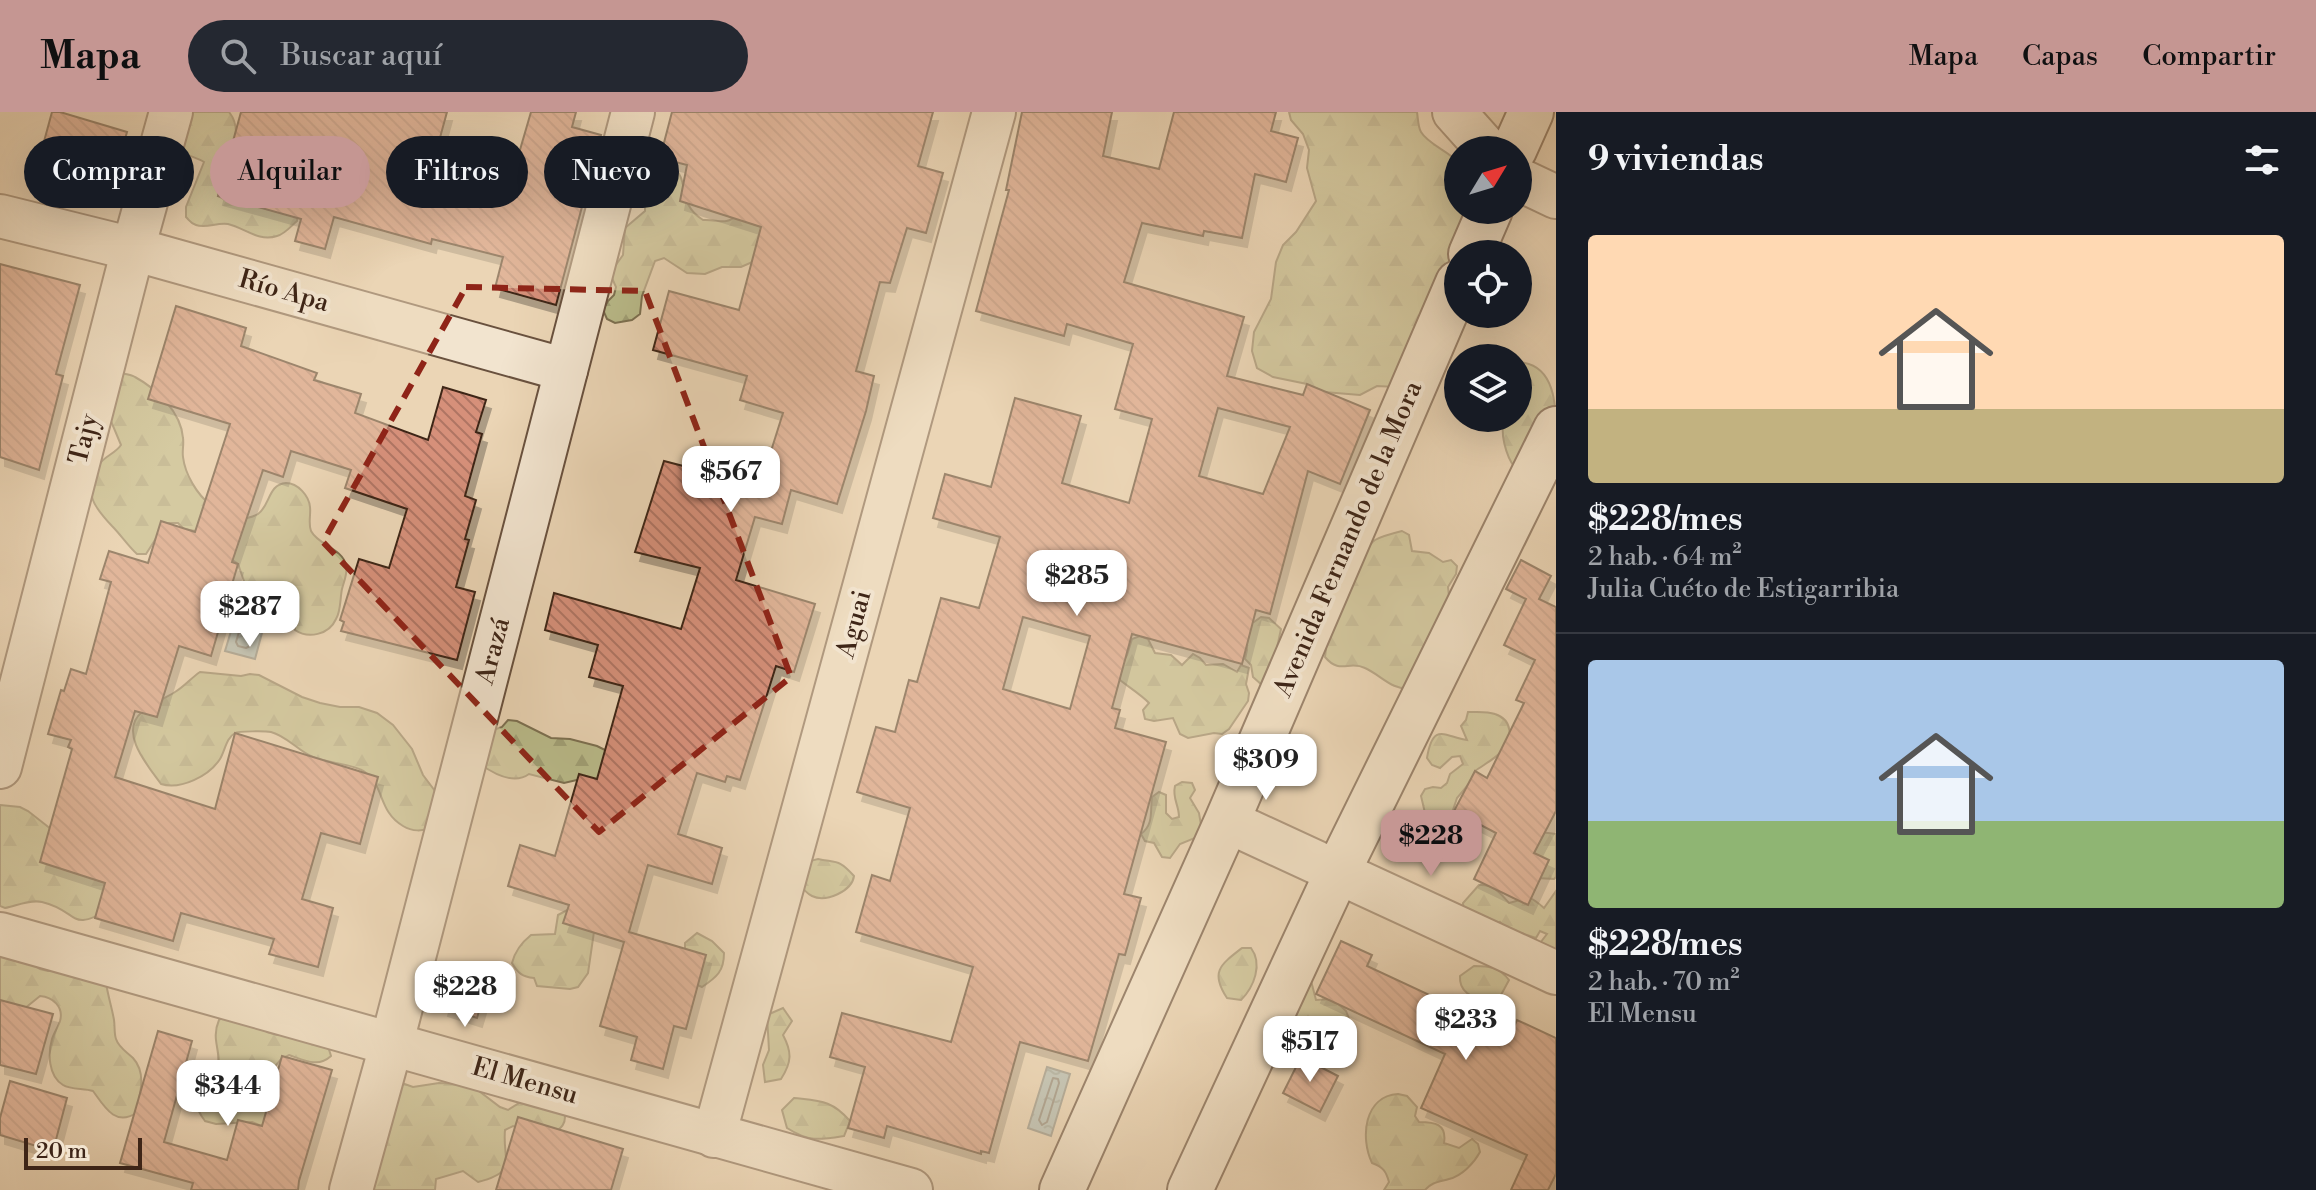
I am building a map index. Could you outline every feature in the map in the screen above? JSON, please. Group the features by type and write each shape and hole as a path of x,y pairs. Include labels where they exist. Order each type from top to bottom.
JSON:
{"main road":[{"path":"1520,136 1531,112"},
{"name":"Avenida Fernando de la Mora","path":"1062,1190 1227,821 1444,316"},
{"path":"1190,1190 1338,871 1556,429"}],"street":[{"name":"Tajy","path":"0,767 171,112"},
{"name":"Arazá","path":"351,1190 633,112"},
{"name":"Aguai","path":"714,1136 994,112"},
{"path":"1454,112 1475,136"},
{"path":"1532,186 1556,197"},
{"name":"Río Apa","path":"0,216 133,249 566,370"},
{"path":"1227,821 1556,973"},
{"name":"El Mensu","path":"0,934 911,1190"}],"highlighted area":[{"path":"466,287 645,291 791,677 599,832 323,542"}],"green space":[{"path":"177,112 229,112 236,136 210,136 210,208 281,208 298,212 297,221 283,234 270,237 258,236 228,224 200,226 190,222 186,217 186,208 194,208 194,187 204,162 194,157 194,136 179,136"},
{"path":"1289,112 1417,112 1421,132 1444,151 1444,224 1467,224 1464,240 1444,240 1445,328 1396,387 1377,386 1360,395 1324,392 1307,384 1273,377 1257,368 1252,351 1254,332 1271,299 1276,262 1283,245 1296,232 1316,201 1307,168 1309,150 1303,134 1291,120"},
{"path":"679,174 689,206 703,220 725,221 737,215 764,213 757,260 741,267 722,267 705,274 687,273 664,258 655,261 642,296 640,314 632,320 615,323 607,319 603,310 616,287 612,278 613,269 623,255 625,228 645,208 679,208"},
{"path":"1532,366 1547,378 1551,389 1556,437 1515,468 1503,432 1532,432"},
{"path":"117,372 143,382 173,410 181,428 186,470 197,490 211,505 247,518 262,510 272,491 280,484 295,485 302,491 309,503 311,531 340,555 346,565 339,612 328,629 312,635 295,630 292,604 277,592 250,589 238,564 195,531 184,529 178,523 169,523 146,554 137,554 100,512 92,498 94,475 101,462 121,445 111,421 99,409"},
{"path":"1402,531 1409,535 1412,551 1429,553 1443,562 1451,560 1457,566 1448,587 1449,596 1454,602 1411,688 1392,685 1359,666 1335,665 1325,657 1326,649 1319,645 1360,555 1375,540"},
{"path":"1261,617 1269,618 1281,629 1275,657 1262,685 1253,677 1251,665 1245,659 1245,620 1254,622"},
{"path":"1140,636 1148,639 1155,653 1171,655 1182,665 1193,654 1206,665 1223,664 1237,672 1241,665 1249,668 1246,684 1248,701 1229,729 1222,734 1188,738 1180,734 1173,718 1145,719 1143,710 1149,703 1115,676 1132,639"},
{"path":"200,672 259,675 320,703 359,707 377,713 393,725 412,749 423,775 438,795 432,828 414,830 395,820 376,785 365,772 313,757 271,732 235,733 220,759 202,776 177,785 161,784 138,749 134,739 135,720"},
{"path":"1468,712 1489,712 1501,717 1508,725 1508,741 1499,754 1475,771 1473,779 1457,798 1452,813 1440,823 1425,813 1421,796 1425,789 1441,788 1450,774 1463,764 1460,756 1452,757 1440,768 1432,765 1427,758 1430,746 1436,735 1441,734 1467,740 1461,726"},
{"path":"508,720 517,721 551,738 597,746 615,755 599,780 581,779 564,783 529,774 517,778 504,777 480,764 493,730 502,727"},
{"path":"1182,782 1192,783 1195,790 1190,798 1199,813 1202,831 1195,838 1180,844 1170,858 1162,857 1154,843 1145,841 1141,834 1150,822 1152,797 1159,792 1166,795 1166,813 1172,819 1179,817 1174,790"},
{"path":"0,805 28,811 107,873 111,908 97,916 80,920 37,901 5,908 0,906"},
{"path":"1540,832 1556,834 1554,879 1537,878 1533,868 1533,838"},
{"path":"818,859 838,863 854,876 844,891 824,898 806,892 798,882 810,861"},
{"path":"1479,885 1493,888 1509,903 1528,898 1544,908 1556,891 1556,959 1537,947 1547,934 1540,931 1536,938 1506,928 1500,922 1494,929 1464,917 1463,903"},
{"path":"573,907 595,925 588,973 578,987 537,986 534,978 518,972 512,963 515,955 531,935 555,934 558,915"},
{"path":"697,933 712,941 724,953 719,973 702,987 695,984 685,961 685,943"},
{"path":"1242,948 1251,948 1255,954 1255,975 1250,989 1241,1000 1227,998 1218,975 1223,964"},
{"path":"0,950 48,971 84,969 106,983 116,1039 140,1070 136,1113 129,1117 116,1116 93,1091 70,1088 54,1076 50,1051 61,1016 59,1007 53,1001 40,996 19,1013 0,1015"},
{"path":"1474,966 1502,972 1509,980 1501,995 1486,1001 1464,990 1460,976"},
{"path":"1310,977 1316,1000 1333,999 1346,1011 1352,1026 1339,1046 1335,1062 1325,1065 1295,1057 1291,1032"},
{"path":"783,1008 792,1021 783,1035 789,1062 781,1079 765,1082 763,1065 769,1050 767,1015"},
{"path":"245,1013 267,1032 326,1040 331,1056 321,1062 305,1061 289,1055 281,1059 269,1074 267,1083 274,1112 269,1129 252,1122 216,1124 205,1121 197,1105 200,1094 217,1071 216,1034 219,1020"},
{"path":"396,1081 413,1087 439,1083 471,1085 508,1110 532,1095 564,1110 565,1119 559,1129 548,1137 513,1126 505,1130 506,1164 499,1174 491,1178 478,1182 463,1171 436,1179 435,1190 373,1190 362,1182"},
{"path":"1398,1094 1407,1096 1417,1107 1415,1116 1419,1122 1442,1128 1444,1143 1459,1148 1472,1139 1478,1144 1480,1152 1467,1168 1425,1190 1384,1190 1388,1178 1381,1168 1372,1163 1366,1131 1372,1110 1378,1102"},
{"path":"794,1098 818,1101 837,1109 850,1121 844,1136 814,1139 787,1128 782,1110"}],"water":[{"path":"242,595 270,603 255,659 225,651"},
{"path":"1047,1067 1070,1074 1051,1136 1028,1128"}],"building":[{"path":"52,112 127,132 126,136 45,136"},
{"path":"241,112 447,112 440,136 386,136 386,208 528,208 528,136 524,136 531,112 576,112 572,127 601,135 544,136 544,208 582,208 556,305 495,288 503,257 432,239 431,244 334,217 325,249 295,241 301,219 261,208 370,208 370,136 234,136"},
{"path":"672,112 933,112 918,166 943,173 926,233 907,228 890,283 880,282 856,371 874,376 837,504 791,490 782,524 755,517 736,580 815,604 794,672 776,666 740,780 727,776 725,782 697,773 678,834 722,848 712,884 648,865 629,932 706,955 686,1029 674,1026 663,1069 631,1060 637,1037 600,1026 624,942 563,923 569,905 508,886 520,845 555,856 579,774 597,779 623,686 589,677 598,645 545,630 554,593 681,629 700,568 635,552 664,461 760,486 783,413 740,400 747,376 653,350 669,291 739,310 761,227 680,201 687,165 679,163 679,136 666,136"},
{"path":"1022,112 1112,112 1103,156 1159,169 1174,112 1276,112 1271,131 1298,138 1286,182 1255,174 1242,238 1204,231 1203,236 1142,223 1124,282 1244,317 1227,376 1303,395 1307,384 1370,410 1340,484 1308,471 1270,614 1256,610 1242,664 1132,634 1112,708 1120,710 1115,728 1166,742 1124,894 1141,898 1125,955 1119,954 1088,1061 1020,1042 989,1153 981,1151 981,1154 887,1126 884,1138 848,1128 865,1067 830,1057 842,1013 951,1042 973,967 856,932 872,875 890,881 910,808 857,792 876,727 895,732 909,680 917,682 941,598 979,608 1000,537 933,518 945,474 991,487 1015,398 1081,416 1062,483 1129,503 1152,419 1115,409 1133,344 1067,324 1064,336 976,311 1009,190 1006,190","holes":["1218,408 1290,427 1263,494 1199,476","1023,617 1090,636 1070,709 1003,689"]},
{"path":"0,264 80,285 56,374 63,376 39,470 0,457"},
{"path":"176,306 246,328 241,346 317,373 314,380 361,394 355,413 428,440 443,387 486,400 476,432 482,434 465,496 476,500 456,587 475,592 457,660 341,631 344,622 340,620 359,559 389,568 407,509 345,488 351,470 291,451 283,477 263,470 232,562 238,564 211,656 179,646 157,717 135,711 115,777 215,809 235,733 378,777 360,844 321,833 302,899 333,908 318,967 269,954 274,939 181,913 173,941 95,918 105,883 40,862 72,749 68,747 71,740 48,734 61,690 64,691 71,669 86,674 111,582 100,579 109,551 148,563 161,521 195,532 230,424 148,399"},
{"path":"1521,560 1551,576 1539,599 1556,607 1556,811 1534,853 1549,860 1528,905 1474,879 1496,833 1454,811 1475,771 1487,778 1524,703 1516,700 1535,660 1504,645 1526,599 1506,589"},
{"path":"1341,941 1372,955 1367,966 1511,1033 1517,1020 1556,1038 1556,1174 1548,1190 1511,1190 1527,1155 1421,1108 1445,1054 1316,994"},
{"path":"456,964 490,974 477,1018 443,1007"},
{"path":"0,1000 53,1014 36,1074 0,1065"},
{"path":"158,1031 192,1041 164,1142 227,1160 238,1120 262,1126 282,1056 332,1070 298,1190 191,1190 193,1183 120,1163"},
{"path":"1301,1057 1338,1076 1320,1112 1283,1093"},
{"path":"10,1081 67,1098 53,1151 0,1135 0,1118"},
{"path":"518,1117 623,1149 611,1190 496,1190"}]}
